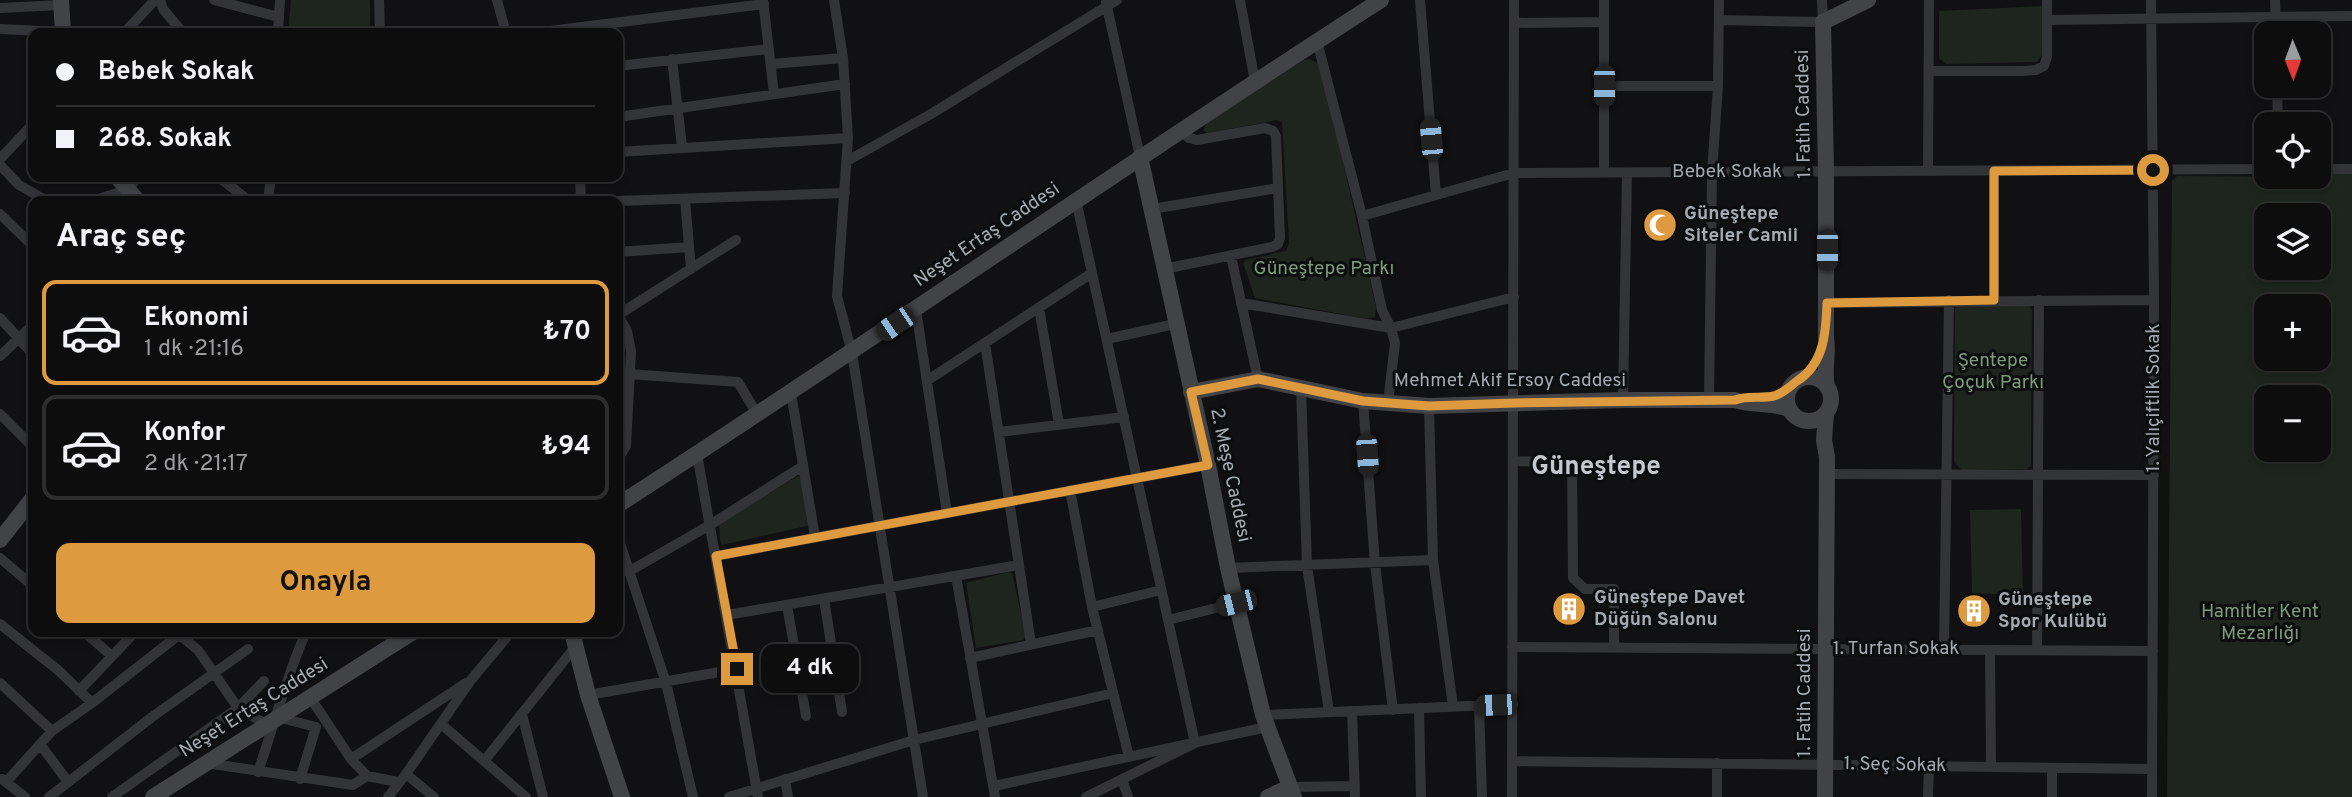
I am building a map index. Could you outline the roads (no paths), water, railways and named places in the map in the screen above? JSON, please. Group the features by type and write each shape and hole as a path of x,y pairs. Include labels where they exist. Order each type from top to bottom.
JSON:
{"street":[{"path":"129,28 158,0 179,28"},
{"path":"214,0 279,16"},
{"path":"278,28 280,0"},
{"path":"379,0 380,28"},
{"path":"498,0 505,28"},
{"path":"834,0 843,58 849,138 837,296 852,353 923,797"},
{"path":"1241,0 1255,82"},
{"name":"Neşet Ertaş Caddesi","path":"623,502 852,353 1140,157 1381,0"},
{"path":"1420,0 1436,195"},
{"path":"1512,797 1514,0"},
{"path":"1604,0 1604,173"},
{"path":"1709,400 1712,172 1718,86 1718,0"},
{"path":"1719,20 1822,22 1822,0"},
{"name":"1. Fatih Caddesi","path":"1827,387 1824,371 1828,349 1822,22 1868,0"},
{"path":"1928,171 1929,0"},
{"path":"1928,71 2036,70 2044,66 2048,57 2047,0"},
{"name":"1. Yalıçiftlik Sokak","path":"2151,0 2154,300 2152,797"},
{"path":"2275,0 2276,21"},
{"path":"0,8 61,2 63,28"},
{"path":"571,28 764,2 774,94"},
{"path":"847,161 931,114 1110,2 1140,157"},
{"path":"2047,20 2352,16"},
{"path":"1514,23 1604,22"},
{"path":"0,29 28,31"},
{"path":"1317,41 1362,216 1382,310 1395,344 1388,403"},
{"path":"623,65 769,48"},
{"path":"771,64 843,58"},
{"path":"672,60 682,147"},
{"path":"623,116 845,84"},
{"path":"1604,86 1718,86"},
{"path":"0,159 28,129"},
{"path":"1164,269 1272,247 1278,244 1280,238 1276,136 1271,129 1197,140 1189,138 1181,131"},
{"path":"623,152 849,138"},
{"name":"2. Meşe Caddesi","path":"1140,157 1236,603 1265,721 1292,792"},
{"path":"0,165 19,185 38,196"},
{"name":"Bebek Sokak","path":"1362,216 1514,173 2254,169"},
{"path":"2331,169 2352,169"},
{"path":"1994,171 1994,300"},
{"path":"1623,401 1627,173"},
{"path":"225,182 243,196"},
{"path":"1152,209 1278,188"},
{"path":"107,196 127,189"},
{"path":"623,201 845,193"},
{"path":"685,200 691,269"},
{"path":"1076,200 1195,743"},
{"path":"0,214 28,241"},
{"path":"623,312 736,240"},
{"path":"623,252 689,247"},
{"path":"1231,256 1258,379"},
{"path":"928,380 1092,273"},
{"path":"1241,303 1391,328 1514,297"},
{"path":"1944,649 1949,300"},
{"path":"2037,650 2039,300"},
{"path":"1827,303 2154,300"},
{"path":"1039,308 1059,424"},
{"path":"916,310 947,513"},
{"path":"0,318 28,349"},
{"path":"1107,339 1175,324"},
{"path":"623,326 630,341 626,446 623,450"},
{"path":"0,356 28,330"},
{"path":"1805,378 1817,360 1826,338"},
{"path":"985,343 1031,644"},
{"path":"629,374 738,382 757,414"},
{"path":"1735,400 1742,397 1771,397 1805,378 1818,379 1827,387 1831,401 1826,414 1806,421"},
{"name":"Mehmet Akif Ersoy Caddesi","path":"1191,392 1258,379 1363,401 1429,406 1735,400 1789,408"},
{"path":"1301,388 1307,566 1329,712"},
{"path":"1791,388 1788,394 1789,408 1806,421 1826,469 1947,475 2154,475"},
{"path":"791,393 815,537"},
{"path":"1363,401 1375,564 1393,710"},
{"path":"1429,406 1433,560 1453,706"},
{"name":"1. Fatih Caddesi","path":"1825,797 1827,457 1823,429 1826,414"},
{"path":"0,415 28,442"},
{"path":"999,432 1124,417"},
{"path":"697,454 757,793"},
{"path":"1514,461 1572,463 1573,578 1585,589 1614,589 1614,647"},
{"path":"716,556 1208,465"},
{"path":"628,572 803,466"},
{"path":"1070,490 1092,607 1129,757"},
{"path":"0,540 28,504"},
{"path":"623,554 666,683 693,797"},
{"path":"0,558 28,582"},
{"path":"1228,568 1433,560"},
{"path":"727,615 1019,565"},
{"path":"956,576 994,792 1195,743 1265,721 1329,712 1513,704"},
{"path":"1092,607 1161,590"},
{"path":"824,599 842,712"},
{"path":"1168,620 1236,603"},
{"path":"788,605 806,716"},
{"path":"0,624 92,704"},
{"path":"970,658 1098,630"},
{"path":"90,637 111,656"},
{"path":"79,691 130,637"},
{"path":"25,797 3,780 52,731 92,704 173,637"},
{"path":"183,637 198,650 238,708 272,720 316,727 300,779"},
{"path":"258,772 272,720 304,637"},
{"name":"Neşet Ertaş Caddesi","path":"153,797 405,637"},
{"path":"388,797 471,680 507,637"},
{"path":"574,639 588,695 622,797"},
{"path":"484,761 522,714 574,639"},
{"name":"1. Turfan Sokak","path":"1512,646 2153,651"},
{"path":"49,797 152,717 248,649"},
{"path":"1990,650 1991,767"},
{"path":"588,695 737,669"},
{"path":"351,759 471,680"},
{"path":"112,797 238,708 264,681"},
{"path":"0,683 52,731"},
{"path":"729,797 757,793 785,779 914,740 1114,693"},
{"path":"310,698 351,759 367,776"},
{"path":"1479,705 1482,797"},
{"path":"1419,708 1421,797"},
{"path":"1268,797 1292,792 1355,791 1352,711"},
{"path":"522,714 543,797"},
{"path":"440,724 526,797"},
{"path":"1086,797 1195,743"},
{"path":"40,744 68,782"},
{"name":"1. Seç Sokak","path":"1512,761 2152,769"},
{"path":"205,763 353,785 367,776 402,778 434,797"},
{"path":"1717,763 1717,797"},
{"path":"1928,797 1929,766"},
{"path":"2052,768 2052,797"},
{"path":"785,779 788,797"},
{"path":"1122,779 1128,797"}],"place":[{"name":"Güneştepe Siteler Camii","path":"1660,225"},
{"name":"Güneştepe Davet Düğün Salonu","path":"1569,609"},
{"name":"Güneştepe Spor Kulübü","path":"1974,611"}],"district":[{"name":"Güneştepe","path":"1596,467"}],"park label":[{"name":"Güneştepe Parkı","path":"1324,269"},
{"name":"Şentepe Çoçuk Parkı","path":"1993,372"},
{"name":"Hamitler Kent Mezarlığı","path":"2260,623"}]}
